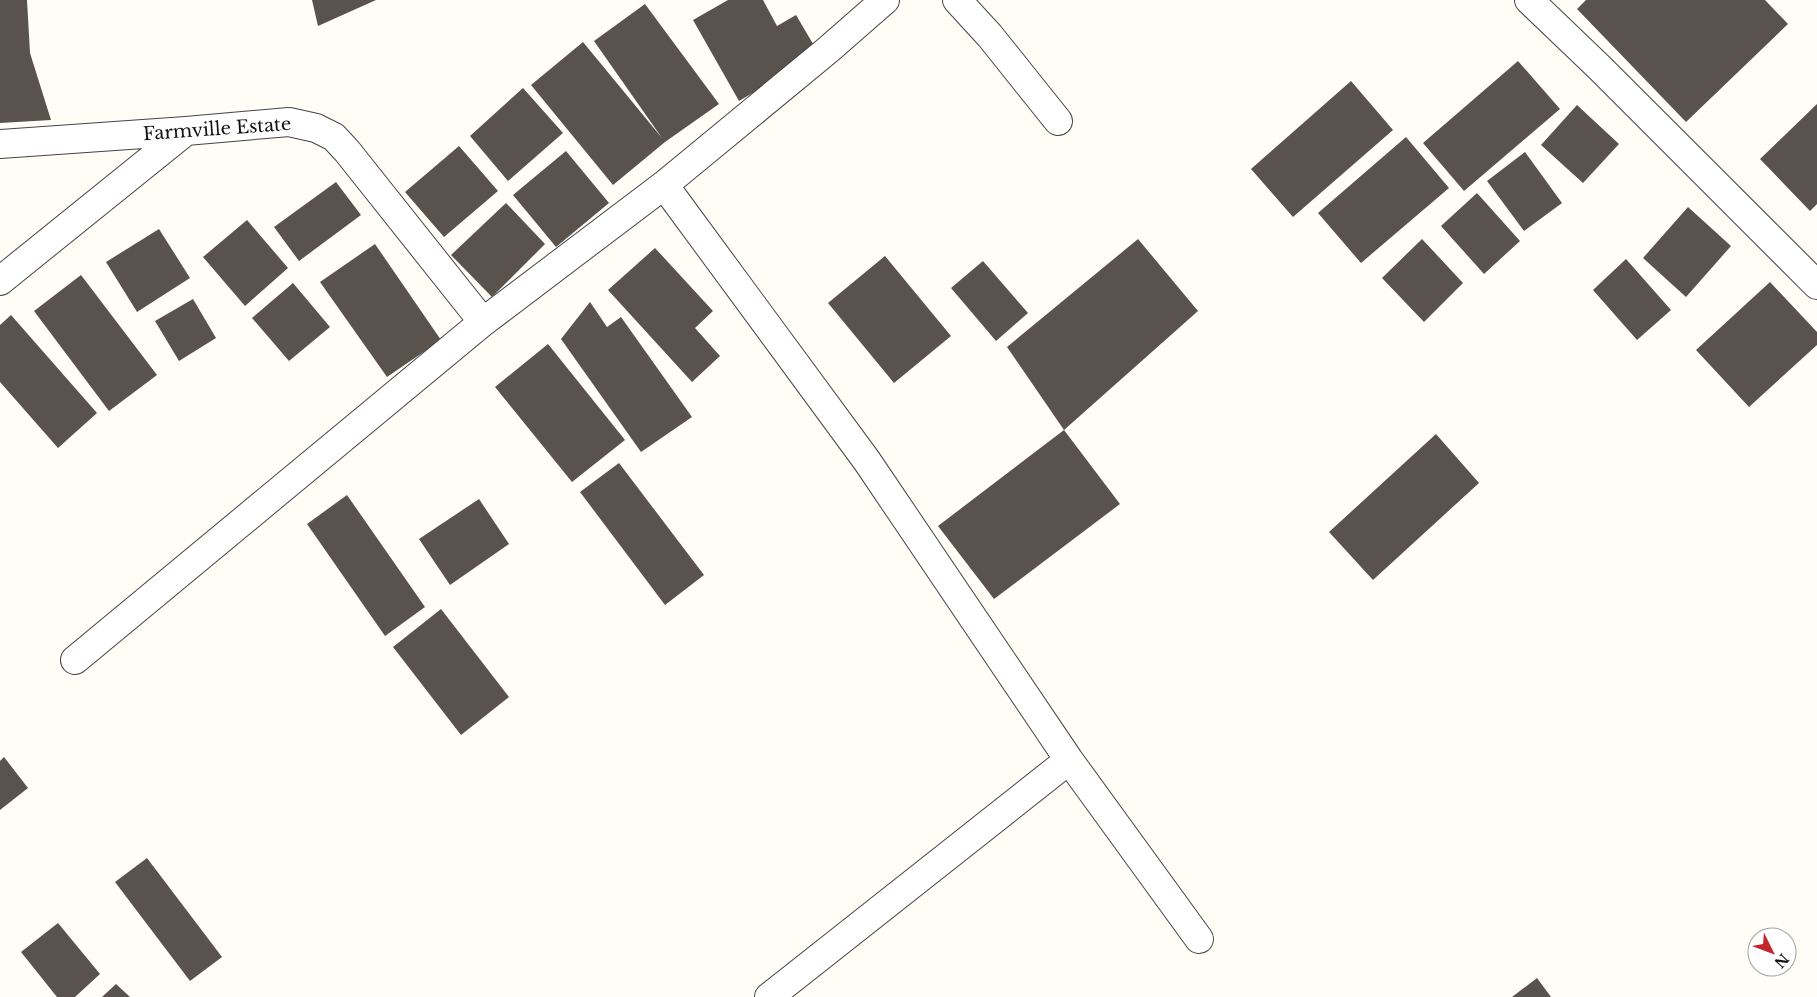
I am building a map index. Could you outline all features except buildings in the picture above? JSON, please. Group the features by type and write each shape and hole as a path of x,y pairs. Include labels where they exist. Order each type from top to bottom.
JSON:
{"street":[{"path":"75,660 477,314 664,185 829,49 885,0"},
{"path":"957,0 990,36 1058,121"},
{"path":"1529,0 1600,68 1817,285"},
{"name":"Farmville Estate","path":"0,144 289,122 316,128 334,137 477,314"},
{"path":"0,281 186,131"},
{"path":"664,185 867,461 1069,760 1199,939"},
{"path":"769,997 1069,760"}]}
